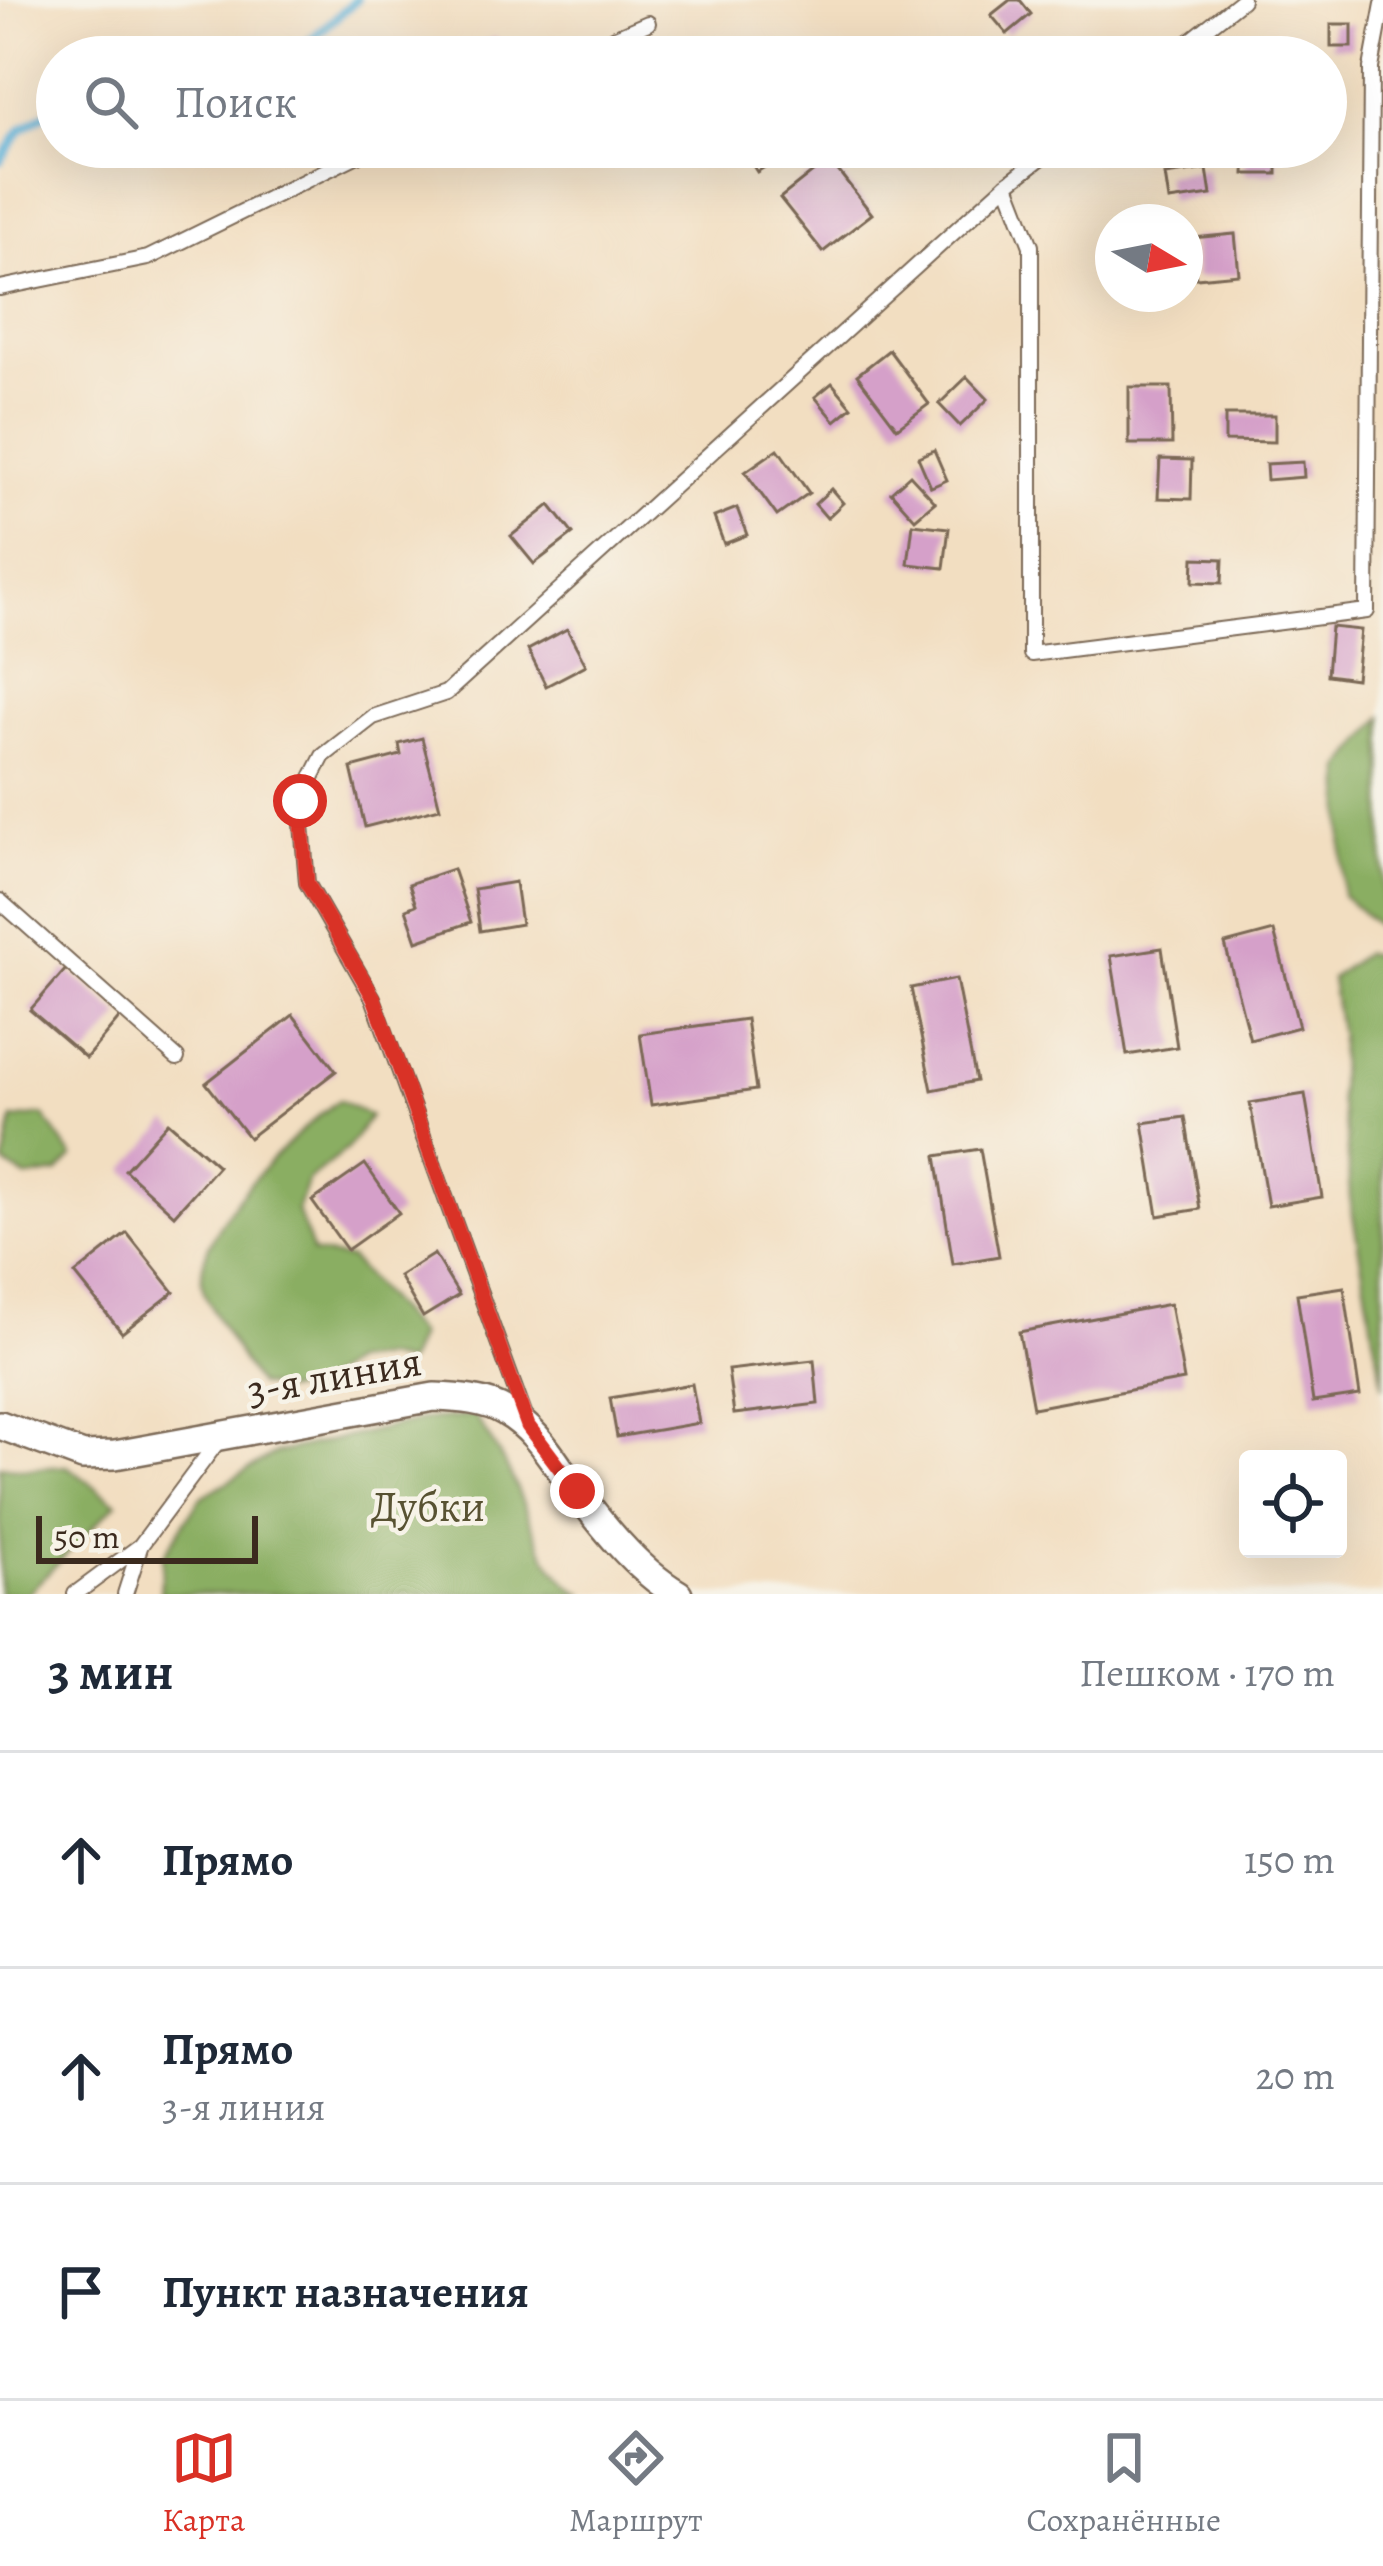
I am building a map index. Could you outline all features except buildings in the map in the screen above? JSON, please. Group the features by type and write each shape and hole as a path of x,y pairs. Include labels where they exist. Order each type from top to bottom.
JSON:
{"street":[{"name":"3-я линия","path":"0,1425 83,1456 115,1455 434,1396 465,1398 502,1408 528,1426 619,1541 678,1594"}],"lane":[{"path":"1197,36 1243,0"},
{"path":"1007,184 1031,246 1031,654 1367,610 1371,68 1383,4"},
{"path":"618,36 648,23"},
{"path":"0,288 148,259 332,168"},
{"path":"528,1426 374,998 307,883 300,801 322,756 373,717 446,694 1028,168"},
{"path":"0,902 177,1058"},
{"path":"75,1594 140,1546 220,1437"},
{"path":"125,1594 140,1546"}],"green space":[{"path":"1383,717 1383,931 1342,895 1343,767"},
{"path":"1364,953 1383,957 1383,1387 1350,1198 1347,1138 1339,1100 1340,1036 1331,979"},
{"path":"339,1100 370,1116 348,1148 308,1180 297,1210 313,1253 350,1259 418,1335 407,1363 383,1358 351,1362 316,1386 287,1391 258,1385 206,1296 203,1264 213,1238 250,1184"},
{"path":"43,1115 73,1157 58,1173 27,1178 4,1164 13,1119"},
{"name":"Дубки","path":"475,1416 510,1474 547,1558 585,1594 160,1594 163,1556 200,1498 276,1453 421,1420"},
{"path":"0,1466 67,1466 117,1503 27,1594 0,1594"}],"waterway":[{"path":"315,36 356,0"},
{"path":"0,161 21,130 36,120"}],"route":[{"path":"300,801 307,883 374,998 528,1426 577,1491"}]}
